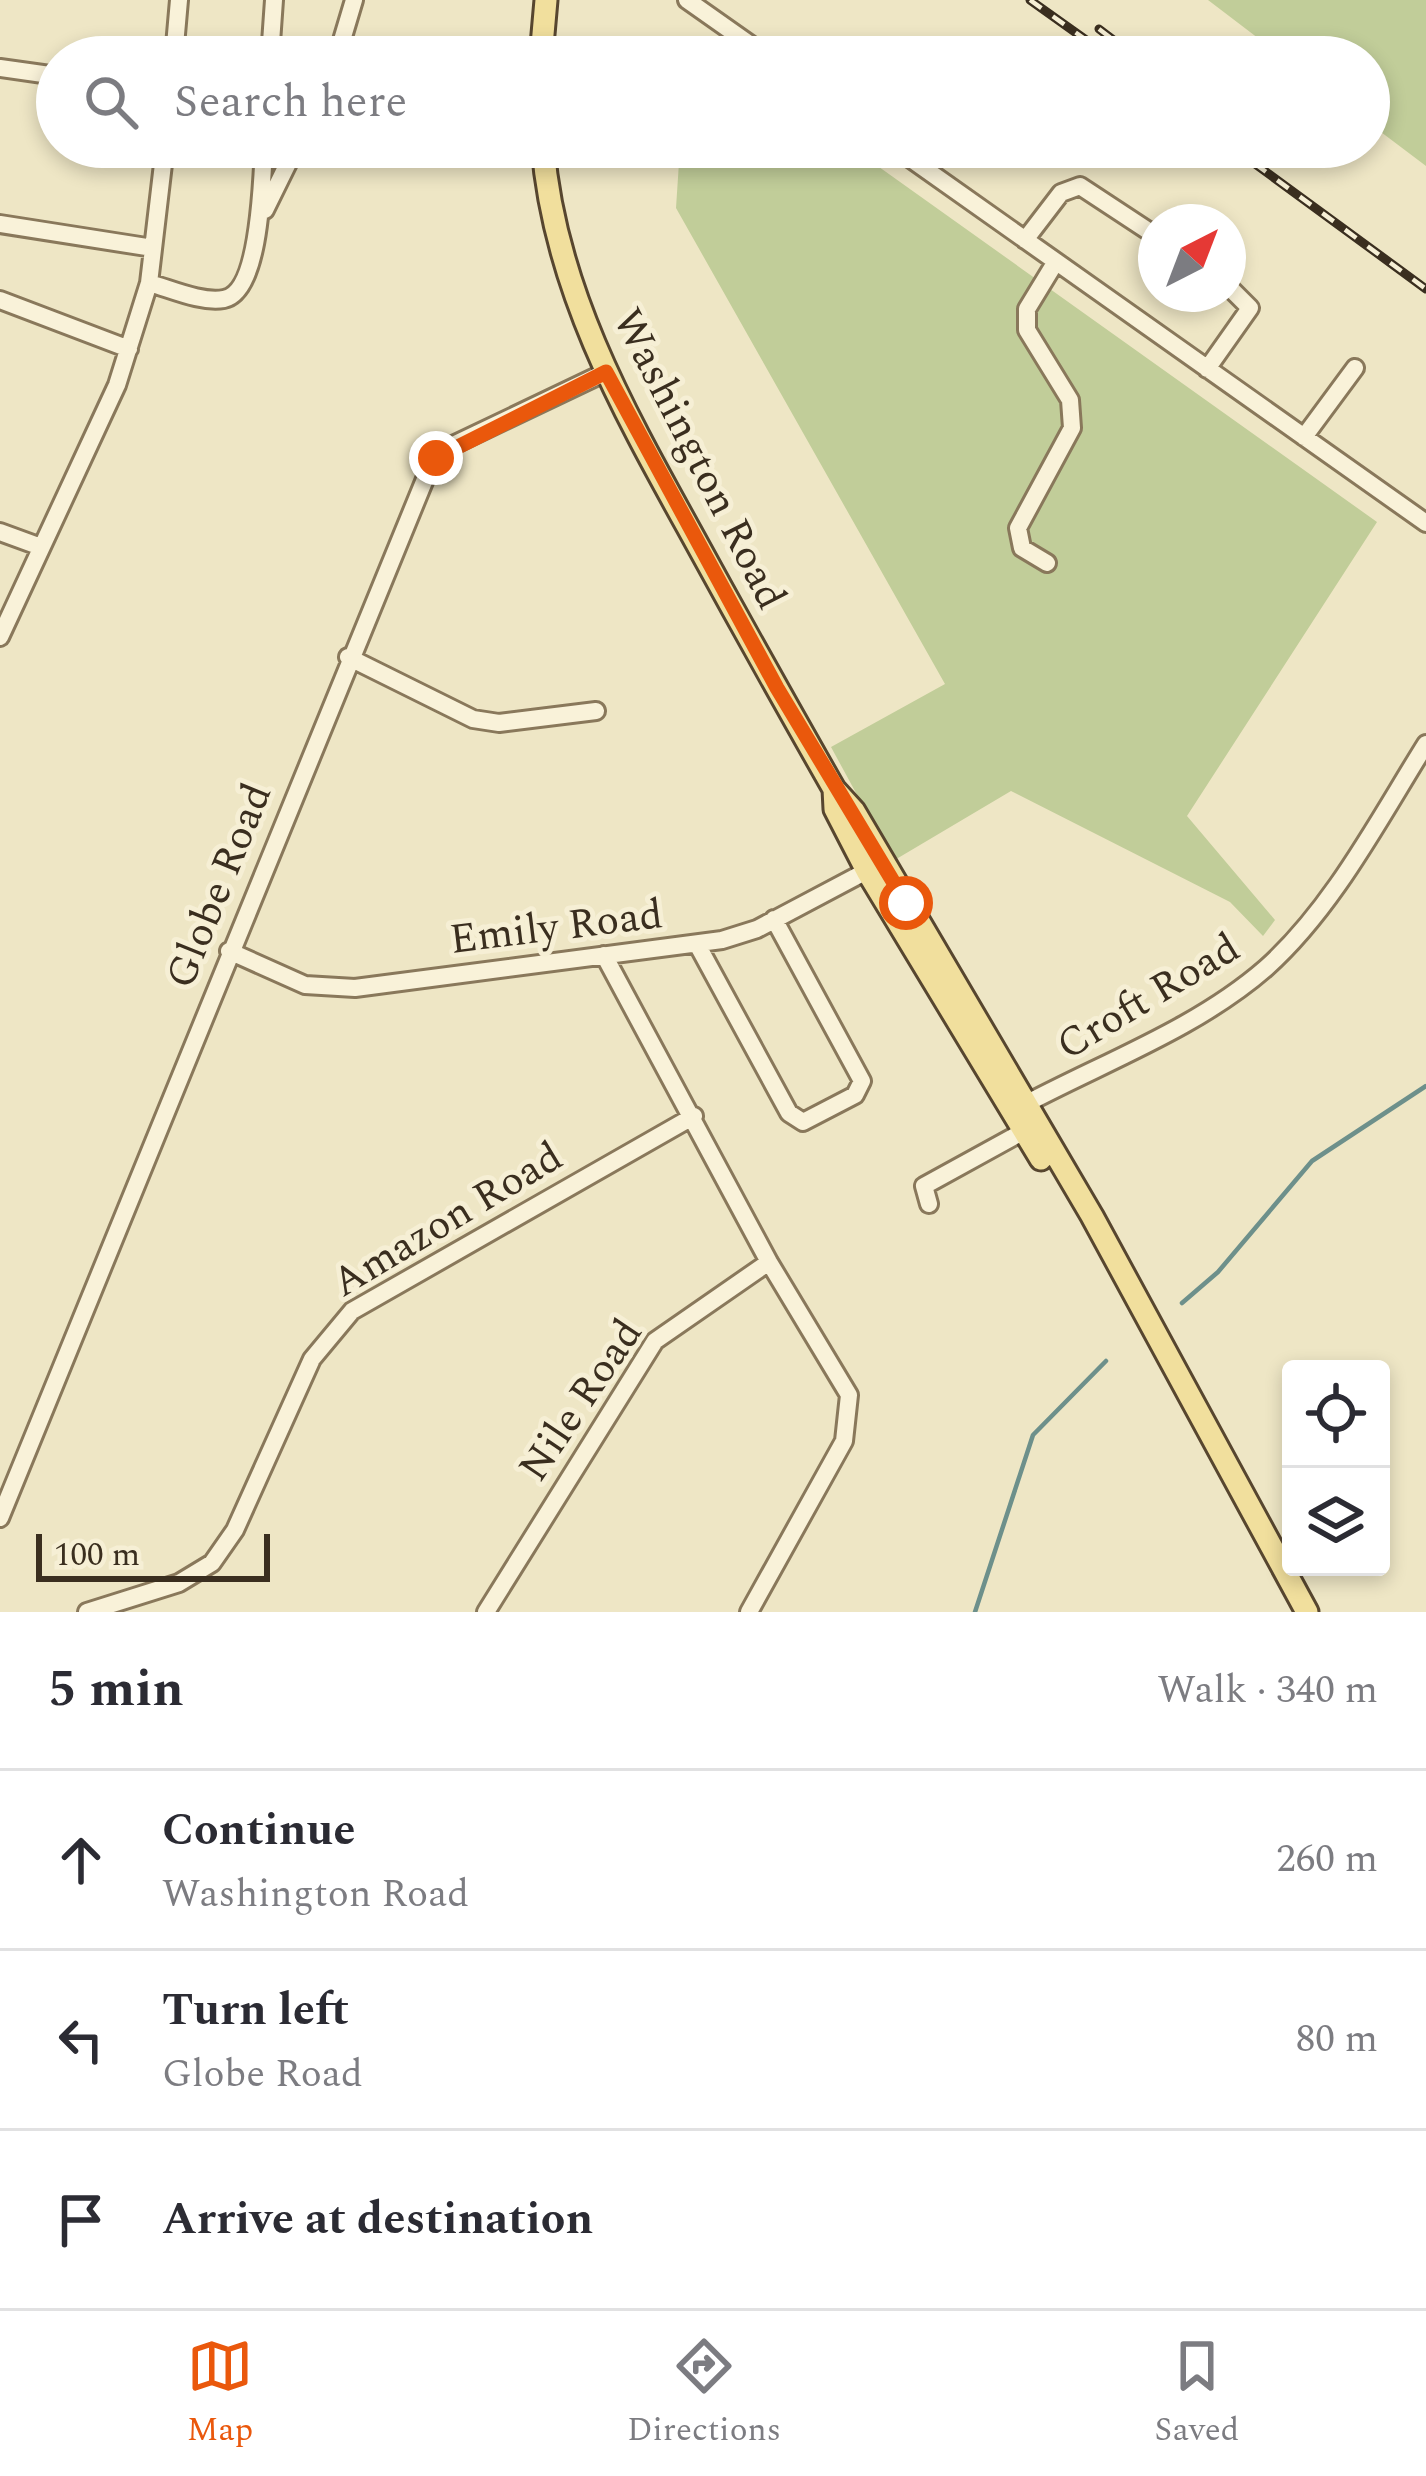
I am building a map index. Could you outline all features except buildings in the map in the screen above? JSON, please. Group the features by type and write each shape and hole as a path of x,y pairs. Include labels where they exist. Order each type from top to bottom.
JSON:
{"main road":[{"path":"543,36 546,0"},
{"name":"Washington Road","path":"546,168 559,250 606,372 834,789 854,811 874,867 1101,1241 1226,1457 1307,1612"}],"street":[{"path":"176,36 179,0"},
{"path":"271,36 274,0"},
{"path":"343,36 354,0"},
{"path":"687,0 738,36"},
{"path":"0,68 36,73"},
{"path":"0,637 104,420 129,349 149,283 163,168"},
{"path":"149,283 201,298 232,296 245,280 259,222 263,168"},
{"path":"259,222 286,168"},
{"path":"923,168 1426,523"},
{"path":"1025,241 1061,193 1080,186 1138,224"},
{"path":"0,224 153,248"},
{"path":"1047,563 1022,548 1018,528 1072,428 1070,400 1027,330 1027,309 1054,263"},
{"path":"0,300 129,349"},
{"path":"1207,369 1250,308 1246,304"},
{"path":"1304,437 1355,368"},
{"name":"Globe Road","path":"0,1518 348,657 436,458 606,372"},
{"path":"0,532 41,547"},
{"path":"348,657 473,719 499,723 596,711"},
{"name":"Croft Road","path":"929,1204 924,1186 1021,1116 1266,968 1323,902 1426,744"},
{"name":"Emily Road","path":"229,951 286,978 328,988 697,944 746,934 874,867"},
{"path":"697,944 789,1114 803,1122 856,1095 862,1081 774,920"},
{"path":"604,955 769,1262 842,1379 850,1416 844,1441 749,1612"},
{"name":"Amazon Road","path":"87,1612 179,1583 212,1563 235,1530 312,1358 352,1311 694,1116"},
{"name":"Nile Road","path":"486,1612 655,1341 769,1262"}],"green space":[{"path":"1208,0 1426,0 1426,166 1390,139 1390,36 1255,36"},
{"path":"679,168 880,168 1377,522 1187,816 1275,920 1263,936 1230,902 1011,791 893,861 831,747 945,684 676,208"}],"waterway":[{"path":"1182,1303 1218,1272 1312,1161 1426,1086"},
{"path":"975,1612 1033,1435 1106,1361"}],"railway":[{"path":"1030,0 1081,36"},
{"path":"1099,29 1108,36"},
{"path":"1261,168 1426,289"}],"route":[{"path":"436,458 449,447 606,372 834,789 848,801 906,903"}]}
